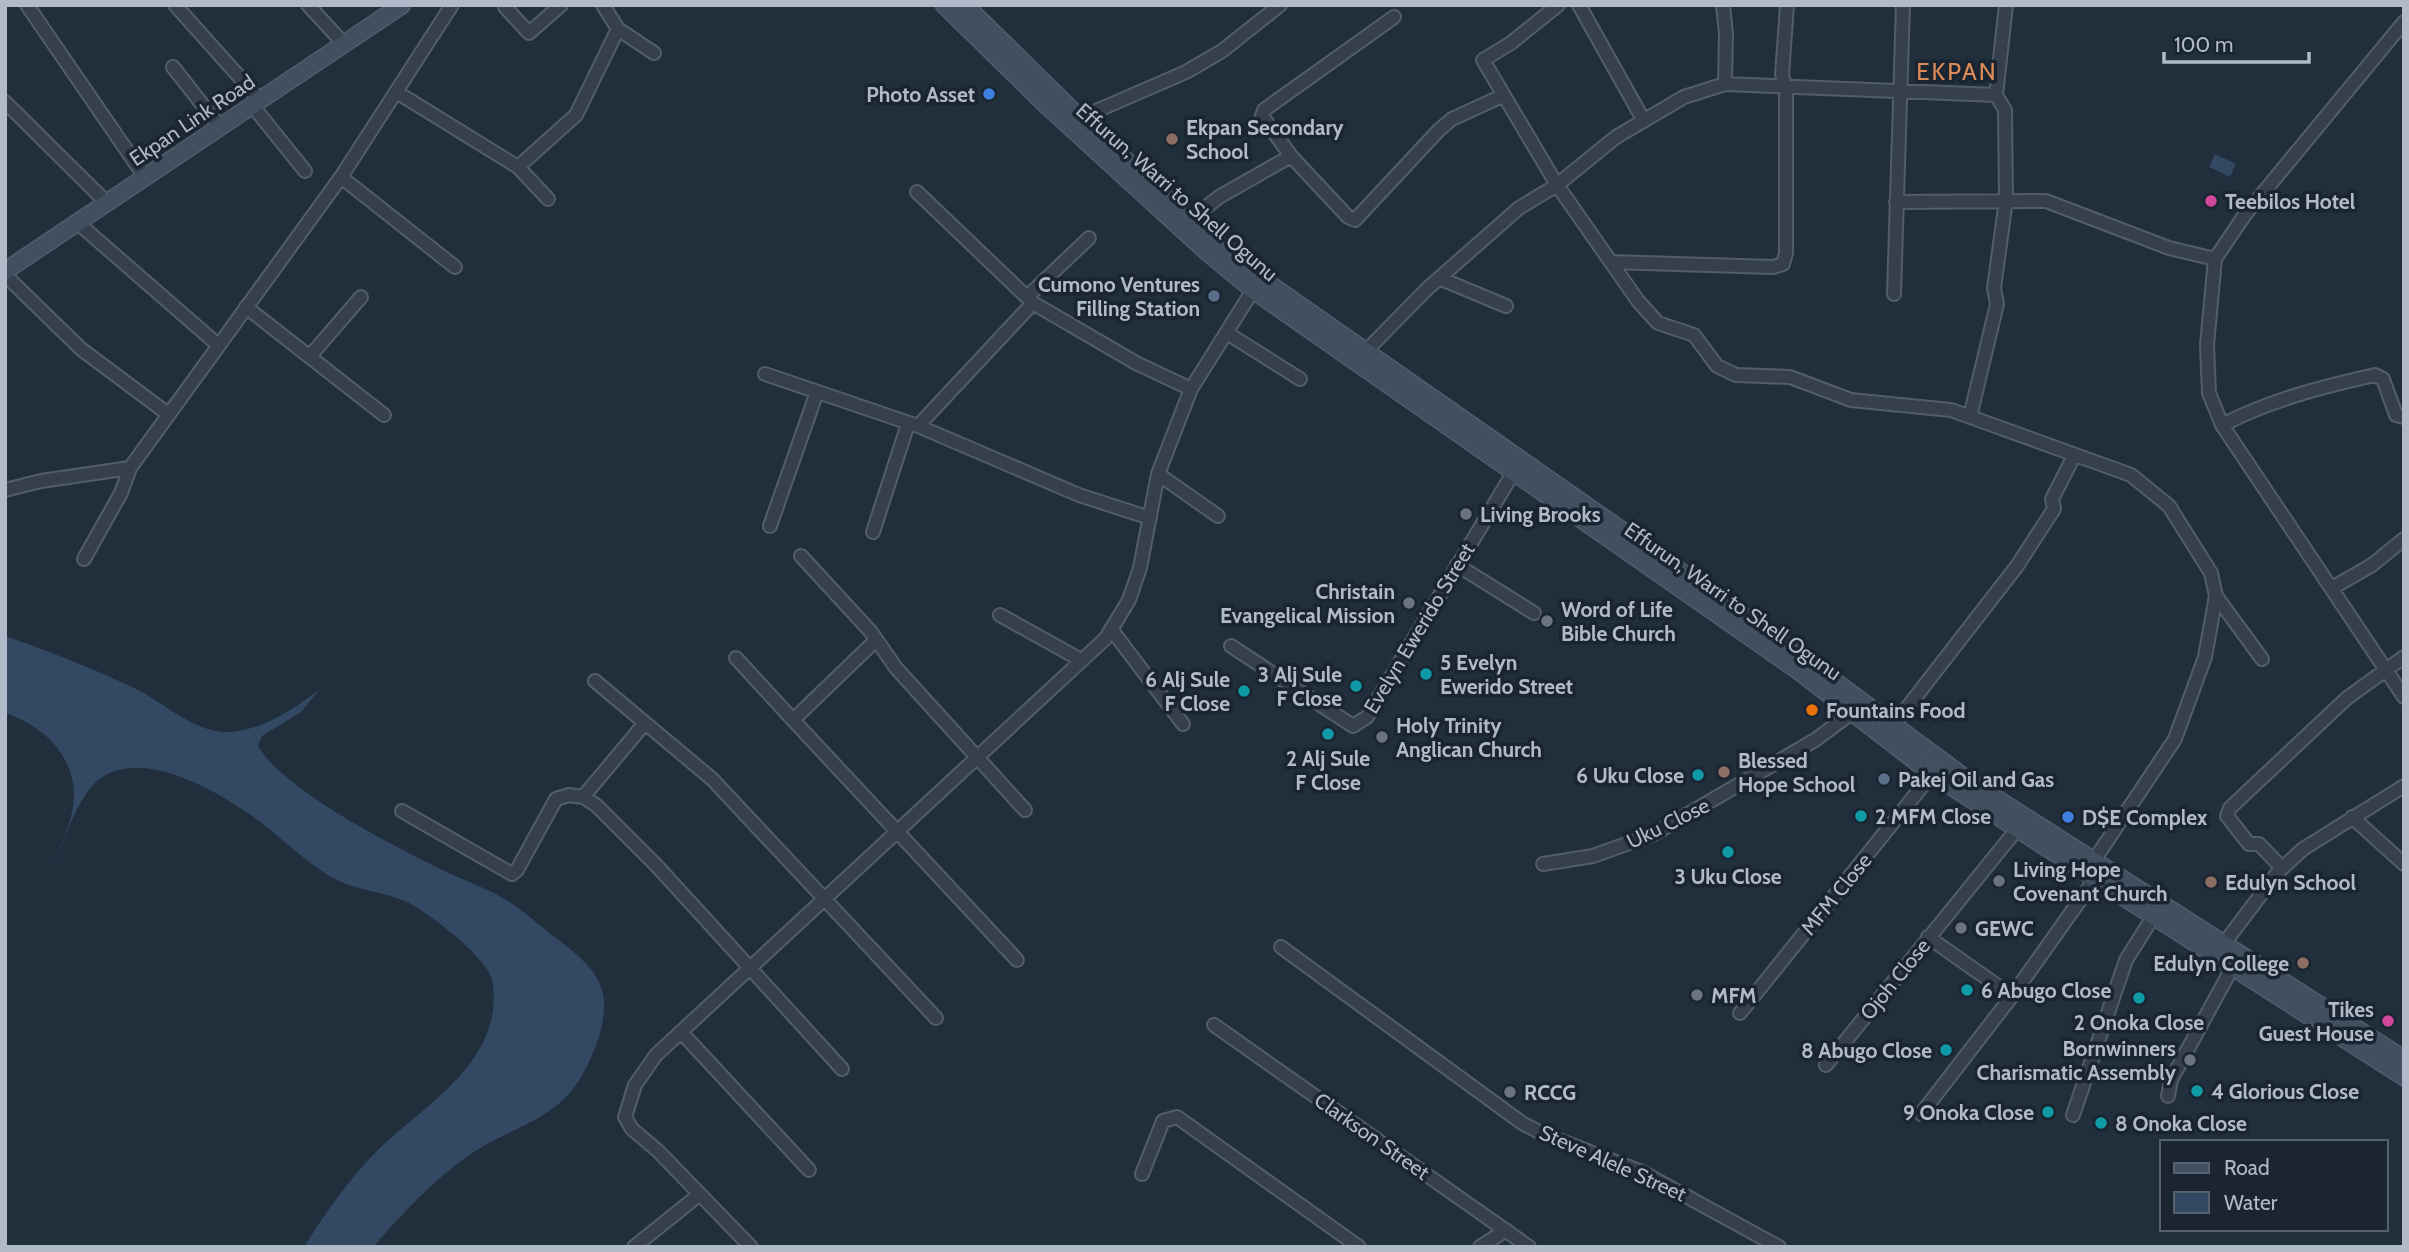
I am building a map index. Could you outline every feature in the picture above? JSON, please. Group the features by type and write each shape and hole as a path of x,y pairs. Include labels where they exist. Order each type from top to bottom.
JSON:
{"main road":[{"name":"Effurun, Warri to Shell Ogunu","path":"944,5 1045,104 1207,252 1253,290 1513,473 1555,492 1780,641 1972,783 2220,950 2404,1059"},
{"name":"Effurun, Warri to Shell Ogunu","path":"965,5 1080,118 1191,219 1265,281 1366,351 1853,712 1932,774 2152,917 2220,950 2232,968 2404,1077"},
{"name":"Ekpan Link Road","path":"5,273 344,44 392,8"}],"street":[{"path":"27,5 145,177"},
{"path":"175,5 256,102 306,171"},
{"path":"308,5 344,44"},
{"path":"83,559 121,493 130,468 341,177 398,93 452,5"},
{"path":"505,7 529,33 561,5"},
{"path":"603,5 618,29 654,53"},
{"path":"1080,118 1186,72 1222,51 1280,5"},
{"path":"1558,5 1511,43 1483,60 1502,96 1558,185 1638,301 1658,323 1694,335 1717,366 1727,372 1754,378 1790,377 1852,400 1951,410 2131,475 2169,506 2211,573 2216,596 2205,657 2175,739 2093,862"},
{"path":"1579,5 1644,121"},
{"path":"1723,5 1726,34 1725,84"},
{"path":"1611,262 1773,267 1783,264 1786,253 1786,88 1782,75 1787,5"},
{"path":"1894,294 1898,91 1903,5"},
{"path":"1970,417 1997,304 1994,288 2006,201 2005,110 1996,95 2006,5"},
{"path":"1394,17 1264,110 1262,116 1292,156 1348,217 1355,220 1452,119 1502,96"},
{"path":"2404,22 2244,216 2215,259 2207,345 2209,393 2222,425 2404,697"},
{"path":"518,167 576,115 618,29"},
{"path":"173,67 220,127"},
{"path":"1366,351 1439,278 1519,208 1558,185 1616,137 1684,97 1725,84 1996,95"},
{"path":"398,93 518,167 548,199"},
{"path":"5,102 107,203"},
{"path":"1191,219 1219,197 1292,156"},
{"path":"341,177 455,267"},
{"path":"917,192 1030,300 1136,363 1191,389"},
{"path":"1896,202 2046,201 2129,234 2215,259"},
{"path":"78,223 218,345"},
{"path":"873,532 913,425 1089,238"},
{"path":"5,273 80,349 168,414"},
{"path":"1439,278 1506,306"},
{"path":"751,1247 632,1129 625,1117 628,1103 645,1068 681,1031 978,757 1111,629 1129,600 1140,568 1158,474 1191,389 1253,290"},
{"path":"311,355 361,297"},
{"path":"246,307 311,355 384,415"},
{"path":"1227,333 1300,379"},
{"path":"765,374 913,425 1079,495 1150,518"},
{"path":"2222,425 2260,406 2318,387 2375,375 2383,379 2396,415 2404,417"},
{"path":"770,526 817,392"},
{"path":"1893,726 2017,566 2054,509 2052,499 2074,456"},
{"path":"5,491 41,481 130,468"},
{"name":"Evelyn Ewerido Street","path":"1231,646 1353,726 1359,725 1367,717 1513,473"},
{"path":"1158,474 1218,516"},
{"path":"2332,588 2372,565 2404,539"},
{"path":"801,556 871,632 875,641 1025,810"},
{"path":"1457,565 1534,613"},
{"path":"2216,596 2262,659"},
{"path":"1000,615 1081,660"},
{"path":"1111,629 1183,724"},
{"path":"793,720 875,641"},
{"path":"2283,868 2259,844 2249,844 2227,817 2230,808 2347,698 2404,657"},
{"path":"736,658 1017,960"},
{"path":"594,681 712,779 936,1018"},
{"name":"Uku Close","path":"1544,864 1593,856 1654,834 1804,747 1853,712"},
{"path":"583,797 645,723"},
{"name":"MFM Close","path":"1740,1013 1932,774"},
{"path":"2220,950 2283,868 2303,849 2404,786"},
{"path":"402,811 512,874 517,870 556,799 583,797 596,805 656,865 842,1069"},
{"path":"2352,817 2404,864"},
{"name":"Ojoh Close","path":"1826,1065 2017,829"},
{"path":"1921,1114 2012,996 2095,879"},
{"path":"2073,1115 2126,960 2152,917"},
{"path":"1928,937 2012,996"},
{"name":"Steve Alele Street","path":"1281,947 1522,1123 1543,1134 1642,1172 1779,1247"},
{"path":"2168,1096 2176,1069 2232,968"},
{"name":"Clarkson Street","path":"1214,1024 1529,1247"},
{"path":"681,1031 808,1170"},
{"path":"1142,1174 1154,1137 1163,1121 1177,1117 1359,1247"},
{"path":"634,1247 700,1194"},
{"path":"1480,1247 1506,1230"}],"water":[{"path":"2215,154 2236,164 2230,177 2209,167"},
{"path":"5,636 118,681 191,722 216,731 242,730 266,723 320,689 301,712 262,736 258,746 272,764 318,801 346,818 403,850 514,905 575,953 598,979 604,1000 601,1029 583,1073 568,1095 549,1112 482,1147 451,1168 373,1247 304,1247 338,1197 367,1161 448,1089 477,1054 493,1011 492,979 468,947 417,908 399,899 341,882 306,860 236,805 174,774 131,768 111,772 94,784 75,813 52,869 72,815 74,790 71,775 65,760 46,736 20,719 5,713"}],"place":[{"name":"Photo Asset","path":"989,94"},
{"name":"Ekpan Secondary School","path":"1172,139"},
{"name":"Teebilos Hotel","path":"2211,201"},
{"name":"Cumono Ventures Filling Station","path":"1214,296"},
{"name":"Living Brooks","path":"1466,514"},
{"name":"Christain Evangelical Mission","path":"1409,603"},
{"name":"Word of Life Bible Church","path":"1547,621"},
{"name":"5 Evelyn Ewerido Street","path":"1426,674"},
{"name":"3 Alj Sule F Close","path":"1356,686"},
{"name":"6 Alj Sule F Close","path":"1244,691"},
{"name":"Fountains Food","path":"1812,710"},
{"name":"2 Alj Sule F Close","path":"1328,734"},
{"name":"Holy Trinity Anglican Church","path":"1382,737"},
{"name":"Blessed Hope School","path":"1724,772"},
{"name":"6 Uku Close","path":"1698,775"},
{"name":"Pakej Oil and Gas","path":"1884,779"},
{"name":"2 MFM Close","path":"1861,816"},
{"name":"D$E Complex","path":"2068,817"},
{"name":"3 Uku Close","path":"1728,852"},
{"name":"Living Hope Covenant Church","path":"1999,881"},
{"name":"Edulyn School","path":"2211,882"},
{"name":"GEWC","path":"1961,928"},
{"name":"Edulyn College","path":"2303,963"},
{"name":"6 Abugo Close","path":"1967,990"},
{"name":"MFM","path":"1697,995"},
{"name":"2 Onoka Close","path":"2139,998"},
{"name":"Tikes Guest House","path":"2388,1021"},
{"name":"8 Abugo Close","path":"1946,1050"},
{"name":"Bornwinners Charismatic Assembly","path":"2190,1060"},
{"name":"4 Glorious Close","path":"2197,1091"},
{"name":"RCCG","path":"1510,1092"},
{"name":"9 Onoka Close","path":"2048,1112"},
{"name":"8 Onoka Close","path":"2101,1123"}],"district":[{"name":"EKPAN","path":"1957,71"}]}
